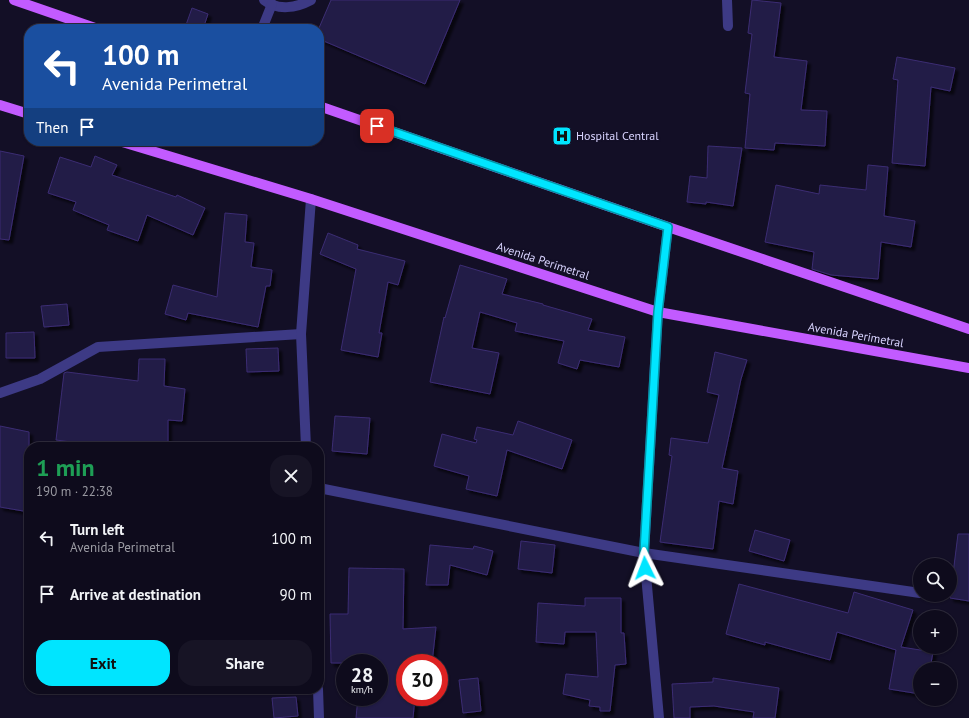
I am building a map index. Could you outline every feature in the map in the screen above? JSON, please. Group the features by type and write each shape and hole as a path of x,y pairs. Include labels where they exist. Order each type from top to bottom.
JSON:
{"main road":[{"path":"14,0 84,24"},
{"path":"0,105 24,112"},
{"path":"324,108 969,329"},
{"name":"Avenida Perimetral","path":"136,146 311,199 658,312 969,368"}],"street":[{"path":"263,24 268,2 278,6 290,7 302,5 311,0"},
{"path":"727,0 728,26"},
{"path":"306,442 301,334 311,199"},
{"path":"659,718 644,553 658,312 668,227"},
{"path":"0,393 40,378 98,347 301,334"},
{"path":"324,489 644,553 913,592"},
{"path":"318,694 320,718"}],"building":[{"path":"331,0 460,0 425,84 324,41 324,24 321,24"},
{"path":"752,0 781,3 774,57 807,61 801,110 827,111 825,146 775,143 774,150 745,148 750,94 745,93 752,34 748,33"},
{"path":"192,8 208,14 205,24 186,24"},
{"path":"897,57 955,68 950,91 931,87 925,166 892,163 898,80 893,79"},
{"path":"708,146 742,148 733,206 706,202 706,204 687,202 690,176 707,178"},
{"path":"0,151 24,156 9,240 0,239"},
{"path":"95,156 117,165 112,175 176,197 177,195 205,208 193,235 147,215 138,241 107,230 109,225 73,210 76,202 48,193 60,157 91,167"},
{"path":"868,165 888,167 884,216 915,221 911,247 881,242 878,279 831,275 812,269 814,252 765,242 776,185 819,194 820,185 866,190"},
{"path":"225,213 247,215 245,242 254,243 251,267 272,270 270,286 266,286 258,327 188,313 186,320 165,314 173,285 217,297"},
{"path":"328,233 358,245 357,249 405,261 398,285 388,282 379,333 382,333 378,357 341,350 356,269 320,254"},
{"path":"460,265 507,279 502,294 543,304 592,319 588,330 625,337 619,367 580,360 577,369 558,363 564,341 515,331 517,323 480,312 472,348 499,353 490,394 430,382 444,317 445,318"},
{"path":"67,304 69,325 44,327 41,306"},
{"path":"34,332 35,358 6,358 6,333"},
{"path":"278,348 279,371 247,372 246,349"},
{"path":"715,352 747,360 741,379 722,468 738,471 733,504 719,501 713,549 660,542 672,456 669,455 671,438 708,443 719,395 707,392"},
{"path":"139,359 165,359 164,386 185,389 182,421 168,420 168,442 71,442 56,440 64,373 67,372 138,381"},
{"path":"335,416 370,418 367,454 332,451"},
{"path":"518,421 572,440 562,469 507,450 497,496 466,489 469,476 434,466 442,434 476,443 477,440 474,439 477,427 513,435"},
{"path":"0,426 29,432 29,442 24,442 24,511 0,507"},
{"path":"755,530 790,540 784,561 749,551"},
{"path":"958,534 969,534 969,601 957,599 957,558 955,558"},
{"path":"521,541 555,545 552,573 518,569"},
{"path":"430,545 473,549 474,546 493,551 487,575 450,565 448,585 426,585"},
{"path":"349,568 404,569 403,629 436,627 433,654 396,654 396,706 414,706 413,718 356,718 357,706 388,706 388,654 336,654 336,663 331,663 330,614 348,614"},
{"path":"739,584 848,613 854,592 913,610 901,647 913,649 913,654 933,654 931,662 913,662 913,693 889,689 896,650 837,632 830,660 765,642 765,645 726,634"},
{"path":"585,598 621,598 621,633 624,633 626,664 615,665 610,711 600,711 600,707 589,706 590,700 563,694 566,674 598,677 596,632 565,632 564,644 536,642 538,603 585,606"},
{"path":"478,678 481,711 463,713 459,680"},
{"path":"713,678 779,688 775,718 753,718 754,712 714,706 690,707 690,718 674,718 672,684 713,682"},
{"path":"296,697 298,716 274,718 272,698"}],"place":[{"name":"Hospital Central","path":"562,136"}],"route":[{"path":"377,126 668,227 658,312 644,553 645,568"}]}
